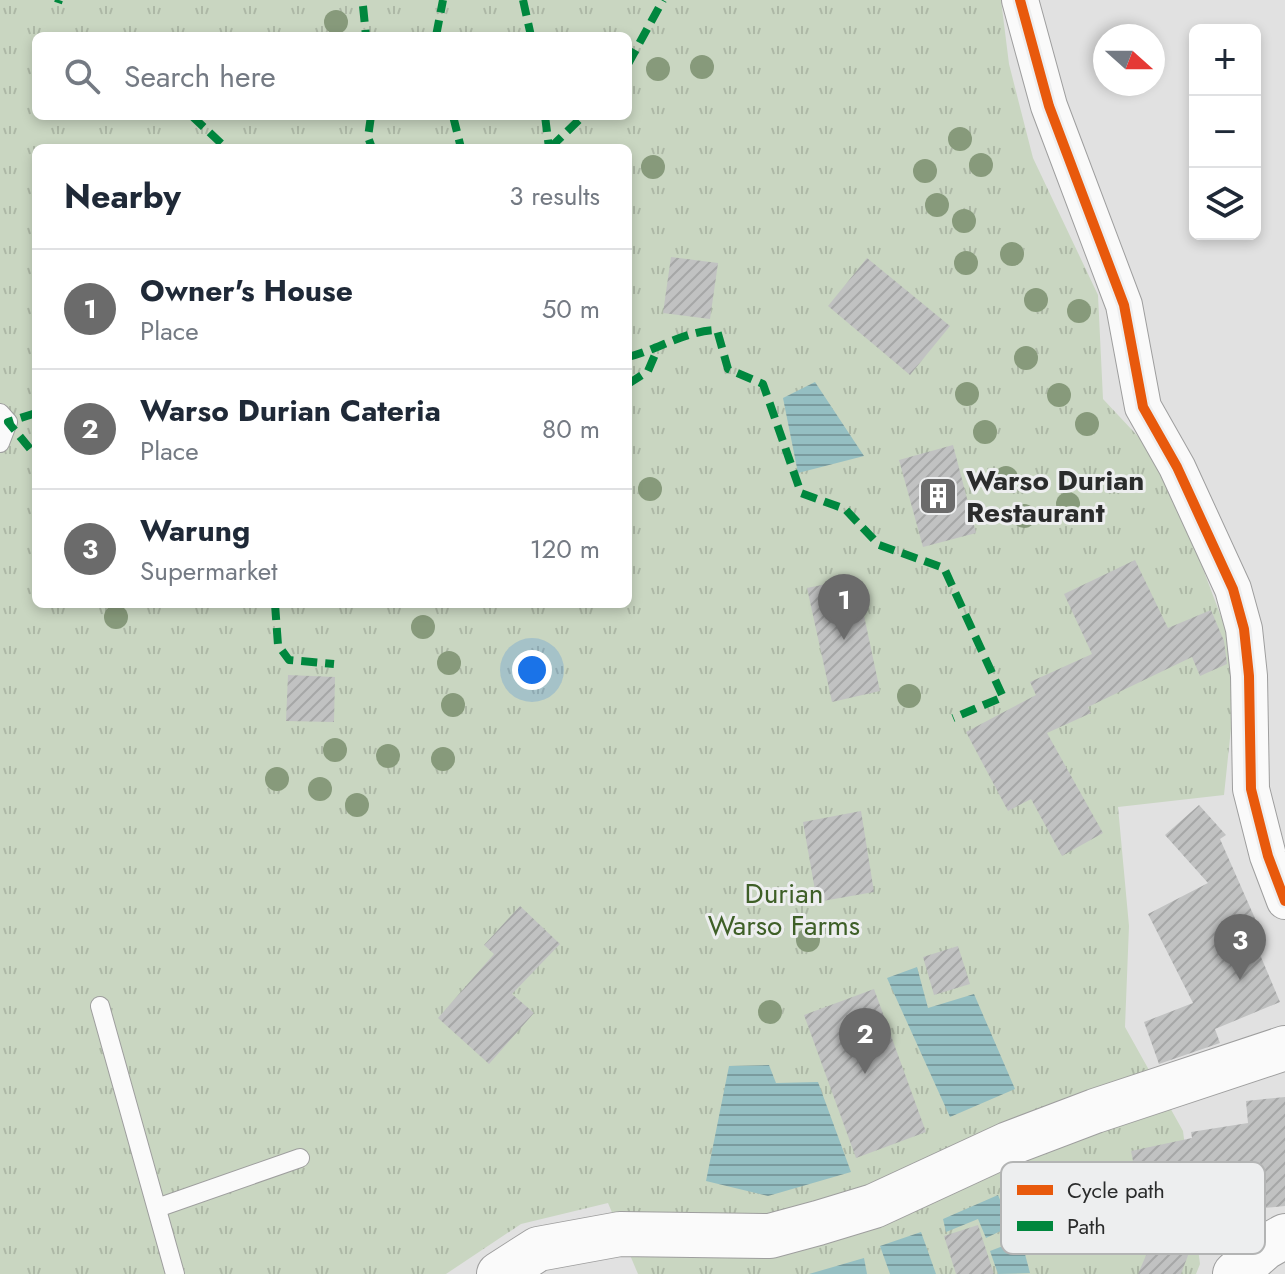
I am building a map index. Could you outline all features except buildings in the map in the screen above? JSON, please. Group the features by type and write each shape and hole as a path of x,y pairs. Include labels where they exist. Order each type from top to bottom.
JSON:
{"main road":[{"path":"499,1274 538,1249 620,1234 770,1236 874,1206 1008,1144 1285,1048"},
{"path":"1265,1247 1285,1236"},
{"path":"1235,1274 1257,1254"}],"street":[{"path":"1020,0 1049,106 1124,305 1143,407 1177,467 1233,589 1244,629 1249,676 1251,789 1268,856 1285,901"}],"lane":[{"path":"0,413 8,422 0,443"},
{"path":"100,1006 175,1274"},
{"path":"157,1208 300,1158"}],"green space":[{"name":"Durian Warso Farms","path":"0,0 1001,0 1009,64 1033,158 1098,295 1103,399 1163,463 1231,643 1237,672 1224,795 1118,807 1129,926 1125,1027 1183,1131 1187,1162 1001,1162 1001,1254 1199,1254 1200,1264 1196,1274 638,1274 608,1203 521,1224 446,1274 0,1274"}],"water":[{"path":"815,382 864,456 798,473 783,398"},
{"path":"917,967 928,1008 974,994 1015,1089 950,1117 887,978"},
{"path":"769,1065 776,1083 818,1082 851,1172 768,1196 706,1181 729,1066"},
{"path":"998,1195 1001,1202 1001,1231 986,1238 978,1219 946,1232 943,1219"},
{"path":"921,1232 936,1274 890,1274 880,1246"},
{"path":"1001,1247 1001,1254 1025,1254 1030,1273 998,1274 990,1251"},
{"path":"864,1258 867,1274 809,1274"}],"marked path":[{"path":"437,32 443,0"},
{"path":"523,0 530,32"},
{"path":"632,57 663,0"},
{"path":"363,6 366,32"},
{"path":"196,120 222,144"},
{"path":"370,120 368,137 371,144"},
{"path":"454,120 460,144"},
{"path":"546,120 548,144"},
{"path":"554,144 579,120"},
{"path":"632,356 683,337 717,330 728,369 763,384 801,493 845,509 879,545 944,568 1003,697 953,718"},
{"path":"632,381 648,371 657,350"},
{"path":"32,414 8,422 32,451"},
{"path":"275,608 278,645 289,660 334,664"}],"cycle path":[{"path":"1020,0 1049,106 1124,305 1143,407 1177,467 1233,589 1244,629 1249,676 1251,789 1268,856 1285,901"}],"place":[{"name":"Warso Durian Restaurant","path":"938,496"},
{"name":"Owner's House","path":"844,640"},
{"name":"Warung","path":"1240,980"},
{"name":"Warso Durian Cateria","path":"865,1074"}]}
